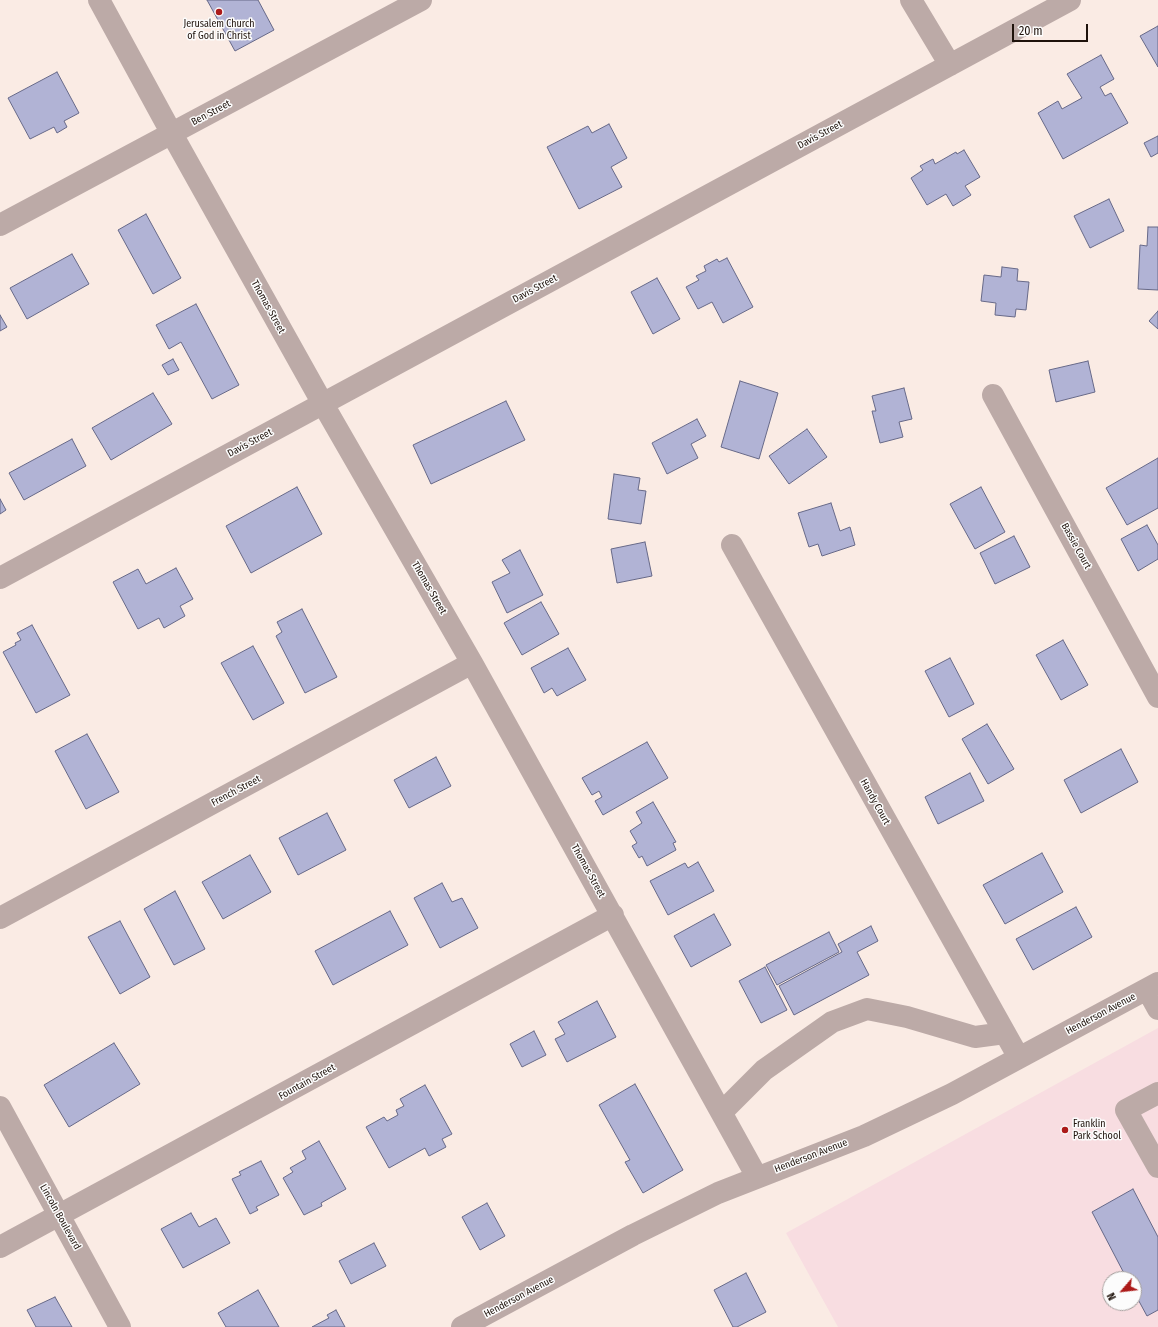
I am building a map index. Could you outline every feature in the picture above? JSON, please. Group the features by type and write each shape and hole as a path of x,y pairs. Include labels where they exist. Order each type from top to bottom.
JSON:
{"street":[{"name":"Thomas Street","path":"99,0 323,404 472,663 757,1177"},
{"name":"Ben Street","path":"0,226 421,0"},
{"path":"911,0 950,66"},
{"name":"Davis Street","path":"0,578 1070,0"},
{"name":"Bassie Court","path":"993,395 1158,698"},
{"name":"Handy Court","path":"732,545 1018,1058"},
{"name":"French Street","path":"0,918 472,663"},
{"name":"Fountain Street","path":"0,1247 60,1216 613,916"},
{"path":"1153,986 1158,1009"},
{"name":"Henderson Avenue","path":"462,1327 633,1235 718,1193 864,1136 952,1094 1153,986"},
{"path":"722,1112 764,1070 832,1022 867,1009 907,1018 975,1037 1005,1033"},
{"path":"1158,1093 1126,1110 1158,1167"},
{"name":"Lincoln Boulevard","path":"0,1107 120,1327"}],"shaded area":[{"name":"Franklin Park School","path":"1158,1028 1158,1327 838,1327 786,1233"}],"building":[{"path":"207,0 258,0 274,30 235,51"},
{"path":"1158,26 1158,67 1140,36"},
{"path":"1101,55 1114,79 1100,87 1105,96 1111,93 1128,123 1063,159 1038,113 1058,101 1062,109 1082,98 1067,74"},
{"path":"57,72 79,113 64,121 67,127 57,133 54,127 30,139 8,98"},
{"path":"609,124 627,158 611,167 622,187 579,209 547,147 588,126 592,133"},
{"path":"1158,136 1158,153 1151,157 1144,143"},
{"path":"964,150 980,177 965,186 971,195 953,206 946,194 927,205 911,178 923,170 920,166 933,159 935,164 956,152 957,154"},
{"path":"1109,199 1124,231 1090,248 1074,216"},
{"path":"146,214 181,278 153,294 118,230"},
{"path":"1148,227 1158,227 1158,290 1138,289 1140,245 1147,246"},
{"path":"72,254 89,284 27,319 10,288"},
{"path":"727,258 753,307 723,323 712,302 698,309 686,287 699,280 696,276 706,271 704,266 717,259 719,262"},
{"path":"1002,267 1018,269 1017,281 1029,282 1026,310 1016,309 1015,317 995,315 996,303 981,301 984,275 1001,277"},
{"path":"657,278 680,319 653,334 631,292"},
{"path":"196,304 239,385 212,399 181,342 169,349 156,325"},
{"path":"1158,311 1158,329 1149,321"},
{"path":"0,315 7,327 0,331"},
{"path":"173,359 179,370 168,375 162,365"},
{"path":"1088,361 1095,392 1056,402 1049,370"},
{"path":"740,381 778,393 759,459 721,447"},
{"path":"904,388 912,419 899,422 903,437 880,443 872,411 876,411 872,396"},
{"path":"153,393 172,424 111,460 92,428"},
{"path":"506,401 525,440 431,484 413,445"},
{"path":"697,419 706,436 691,444 698,458 667,474 652,443"},
{"path":"807,429 827,457 789,484 769,456"},
{"path":"72,439 86,466 24,500 9,473"},
{"path":"1158,458 1158,508 1127,525 1106,488"},
{"path":"614,474 640,478 638,490 646,491 641,524 608,519"},
{"path":"297,487 322,534 251,573 226,526"},
{"path":"981,487 1005,532 975,549 950,504"},
{"path":"0,499 6,510 0,514"},
{"path":"831,503 840,531 850,527 855,545 822,556 818,544 809,547 798,513"},
{"path":"1147,525 1158,545 1158,559 1138,571 1121,539"},
{"path":"1014,536 1030,567 995,584 980,553"},
{"path":"645,542 652,576 617,583 611,549"},
{"path":"520,550 543,595 507,613 492,582 510,573 502,560"},
{"path":"176,568 193,599 180,606 185,616 164,628 159,618 138,629 113,582 138,569 146,584"},
{"path":"541,602 559,634 522,655 504,623"},
{"path":"302,609 337,677 305,693 276,636 282,632 277,622"},
{"path":"32,625 70,695 36,713 3,652 16,645 15,643 21,640 17,633"},
{"path":"1063,640 1088,685 1061,700 1036,655"},
{"path":"253,646 284,703 253,720 221,663"},
{"path":"568,648 586,680 557,696 552,688 544,693 531,668"},
{"path":"950,658 974,704 949,717 925,671"},
{"path":"987,724 1014,769 988,784 962,739"},
{"path":"87,734 119,792 86,809 55,751"},
{"path":"647,742 668,778 603,815 595,801 602,797 599,791 592,795 582,778"},
{"path":"1121,749 1138,782 1081,813 1064,780"},
{"path":"436,757 451,786 409,808 394,780"},
{"path":"970,773 984,801 938,824 925,797"},
{"path":"653,802 676,842 673,843 676,850 647,866 642,856 639,858 632,846 637,843 630,831 642,823 636,812"},
{"path":"327,813 346,850 298,875 279,838"},
{"path":"1042,853 1063,892 1005,924 983,885"},
{"path":"250,855 271,892 223,919 202,882"},
{"path":"698,862 714,891 668,915 650,881 685,863 688,868"},
{"path":"442,883 452,902 462,898 478,928 440,948 414,898"},
{"path":"175,891 205,949 174,965 144,909"},
{"path":"1076,907 1092,937 1033,970 1016,939"},
{"path":"390,911 408,945 333,985 315,951"},
{"path":"714,914 731,945 691,967 674,936"},
{"path":"120,921 150,977 120,994 88,937"},
{"path":"871,926 878,941 857,952 869,975 794,1015 779,986 842,952 838,944"},
{"path":"829,932 839,952 777,985 766,965"},
{"path":"765,967 787,1010 761,1023 739,981"},
{"path":"597,1001 616,1037 567,1062 555,1039 565,1034 558,1022"},
{"path":"534,1031 546,1055 522,1067 510,1044"},
{"path":"114,1043 140,1084 69,1127 44,1085"},
{"path":"635,1084 683,1170 643,1193 625,1162 630,1160 599,1105"},
{"path":"425,1085 452,1134 442,1139 446,1147 429,1156 425,1148 389,1168 366,1127 384,1117 387,1121 398,1115 396,1110 404,1106 400,1099"},
{"path":"319,1141 346,1189 321,1203 322,1206 304,1215 283,1178 293,1172 290,1168 306,1159 302,1151"},
{"path":"261,1161 279,1195 256,1207 258,1210 250,1214 232,1179 241,1175 239,1172"},
{"path":"1133,1189 1158,1237 1158,1310 1147,1316 1142,1307 1142,1271 1123,1271 1092,1212"},
{"path":"487,1203 505,1236 480,1250 462,1217"},
{"path":"191,1213 199,1227 216,1218 230,1243 183,1268 161,1229"},
{"path":"374,1243 386,1266 351,1284 339,1261"},
{"path":"746,1273 766,1312 737,1327 733,1327 714,1290"},
{"path":"258,1290 279,1327 226,1327 218,1313"},
{"path":"55,1297 72,1327 36,1327 27,1310"},
{"path":"336,1310 345,1327 312,1327 329,1318 327,1315"}],"place":[{"name":"Jerusalem Church of God in Christ","path":"219,12"},
{"name":"Franklin Park School","path":"1065,1130"}]}
